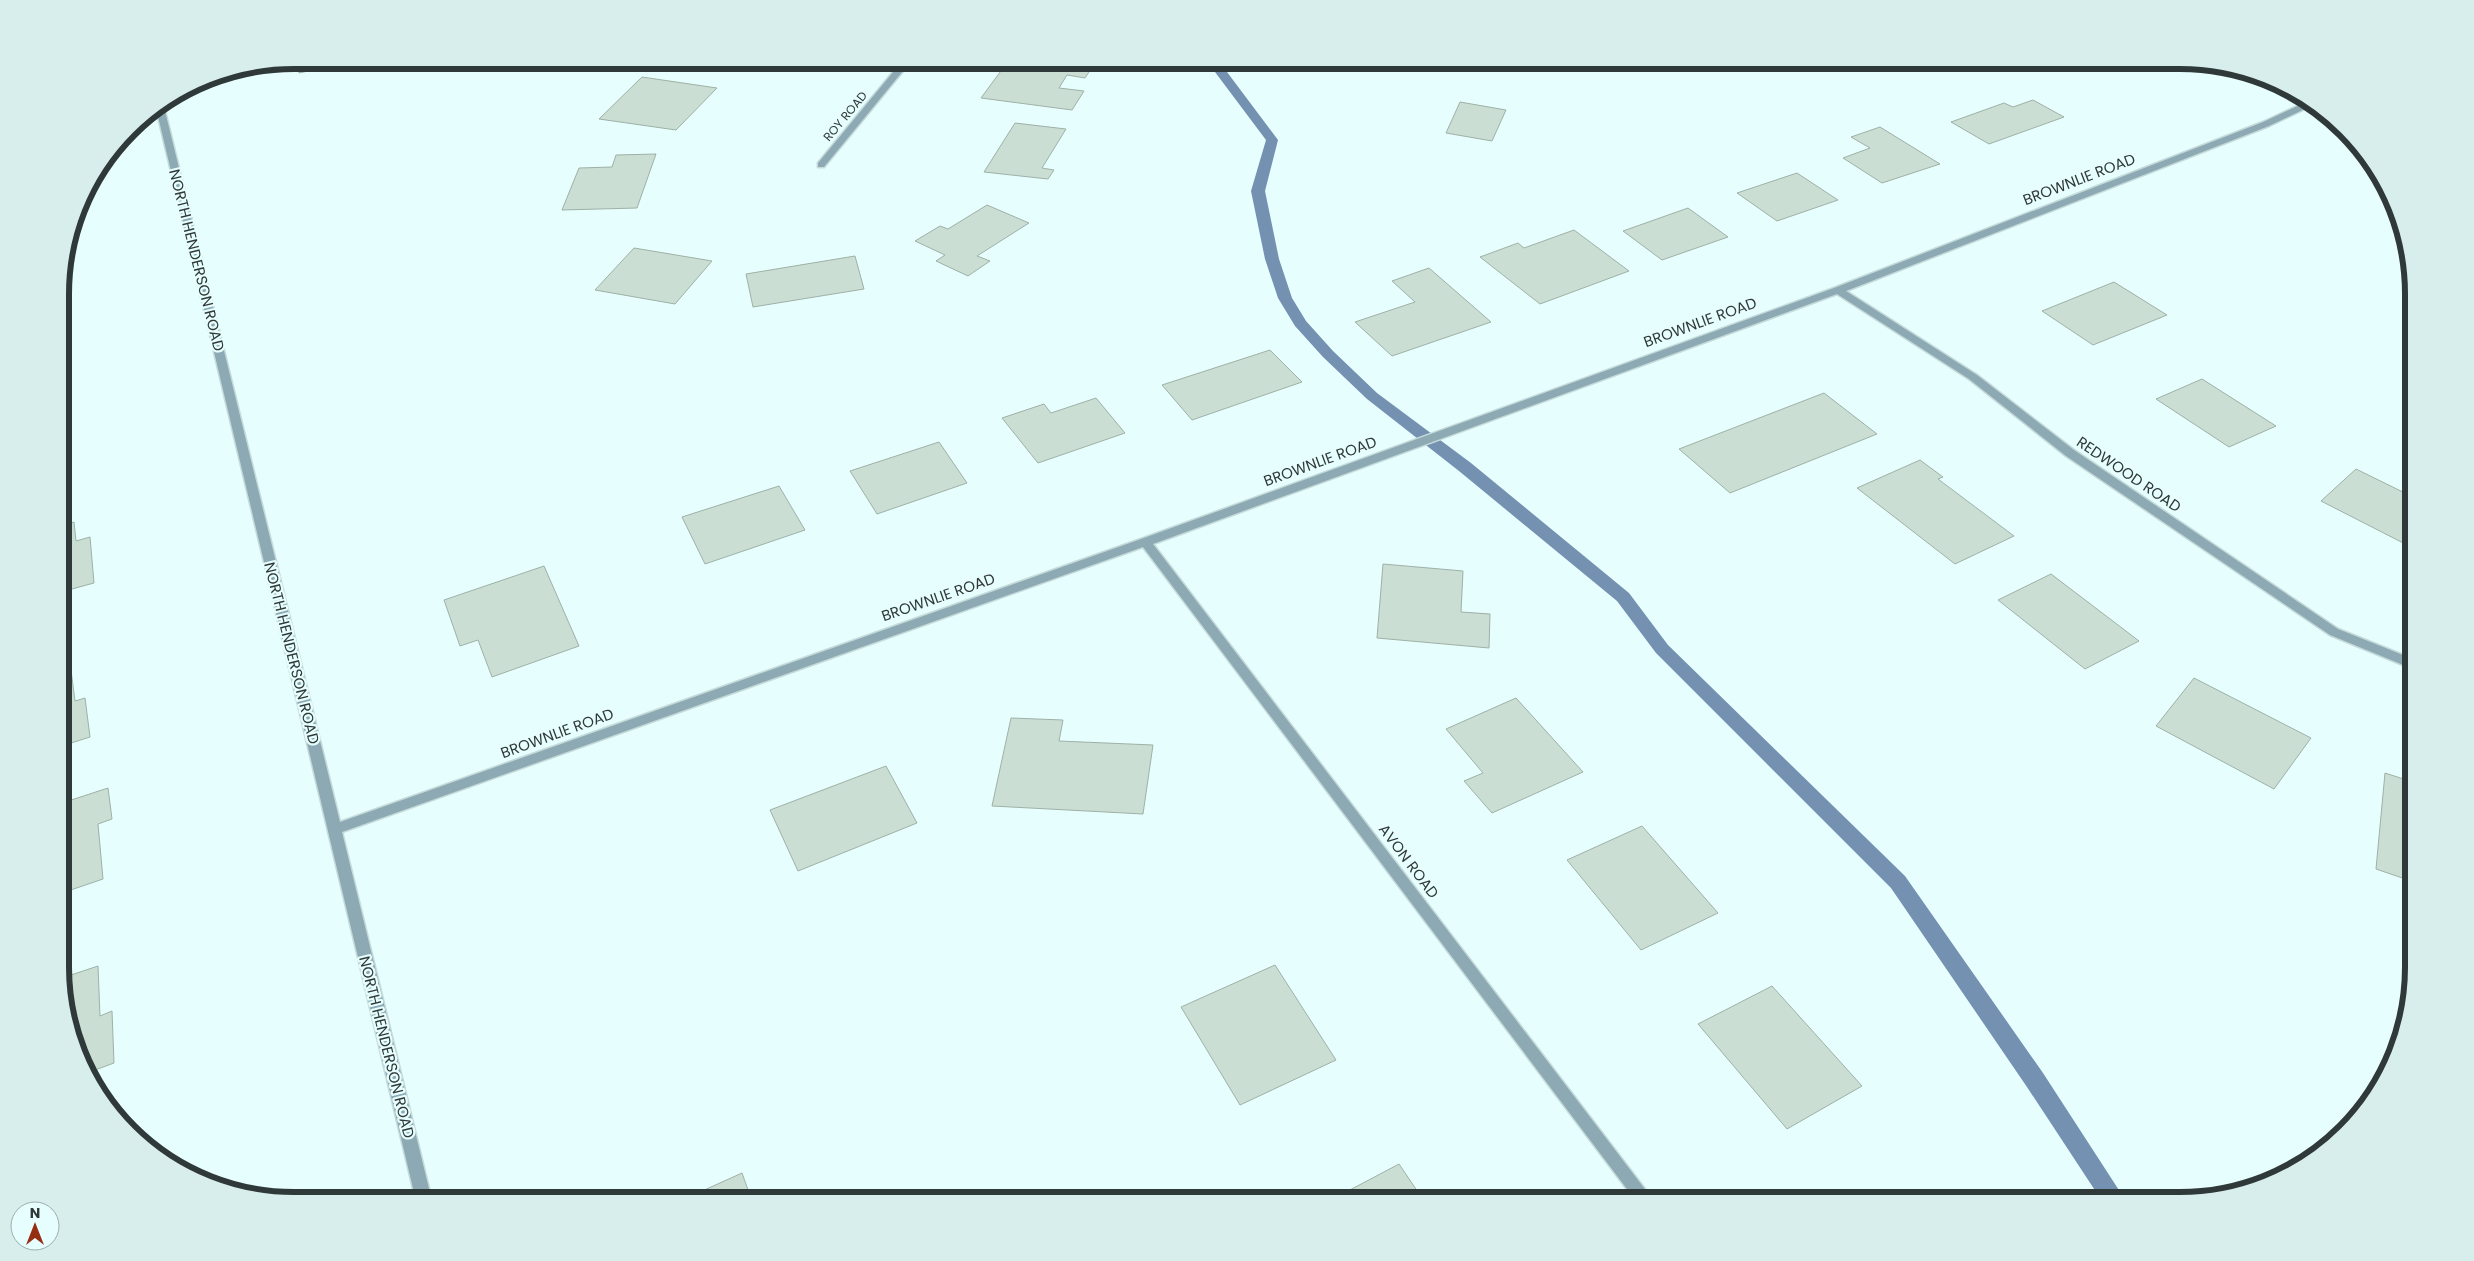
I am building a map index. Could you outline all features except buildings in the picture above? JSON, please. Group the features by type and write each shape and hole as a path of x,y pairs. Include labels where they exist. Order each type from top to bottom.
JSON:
{"street":[{"name":"ROY ROAD","path":"821,165 901,69"},
{"name":"BROWNLIE ROAD","path":"335,828 1145,542 1838,290 2266,124 2304,106"},
{"name":"NORTH HENDERSON ROAD","path":"161,112 422,1192"},
{"name":"REDWOOD ROAD","path":"1838,290 1973,377 2070,453 2334,632 2405,661"},
{"name":"AVON ROAD","path":"1145,542 1639,1192"}],"waterway":[{"path":"1219,69 1272,140 1258,191 1272,259 1285,298 1300,323 1328,354 1372,396 1465,467 1623,597 1662,649 1898,882 2035,1080 2109,1192"}]}
